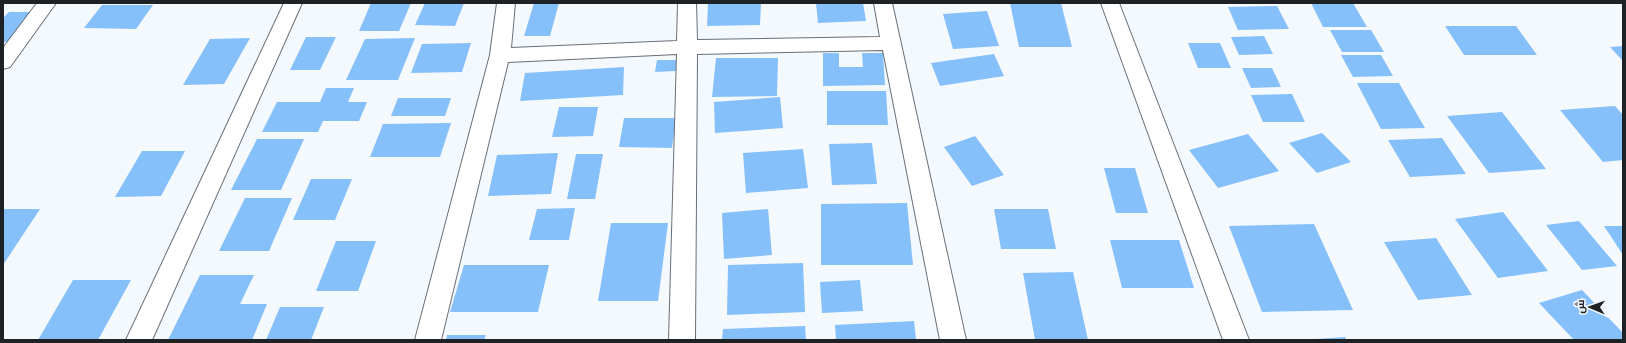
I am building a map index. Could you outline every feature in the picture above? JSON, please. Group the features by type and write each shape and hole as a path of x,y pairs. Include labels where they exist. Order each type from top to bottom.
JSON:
{"street":[{"path":"3,62 47,3"},
{"path":"139,340 293,3"},
{"path":"428,340 500,54 506,3"},
{"path":"682,340 687,3"},
{"path":"883,3 953,340"},
{"path":"1110,3 1236,340"},
{"path":"500,54 687,47 892,43"}],"building":[{"path":"371,3 411,3 399,31 359,31"},
{"path":"425,3 464,3 455,26 415,25"},
{"path":"534,3 559,3 550,36 524,36"},
{"path":"708,3 761,3 760,25 707,26"},
{"path":"816,3 863,3 866,21 818,23"},
{"path":"1010,3 1061,3 1072,47 1019,47"},
{"path":"1311,3 1353,3 1367,27 1323,27"},
{"path":"102,5 153,5 136,29 84,28"},
{"path":"1277,6 1289,29 1238,30 1228,7"},
{"path":"987,11 999,46 953,49 943,14"},
{"path":"9,12 34,12 7,42 3,42 3,18"},
{"path":"1445,26 1516,26 1537,55 1464,55"},
{"path":"1330,30 1371,30 1384,52 1342,52"},
{"path":"1264,36 1273,54 1239,55 1231,37"},
{"path":"306,37 336,37 320,70 290,70"},
{"path":"250,38 224,84 183,85 210,39"},
{"path":"415,38 398,80 346,80 365,39"},
{"path":"471,43 462,72 411,73 422,44"},
{"path":"1188,43 1220,43 1231,68 1198,68"},
{"path":"1623,46 1623,61 1610,47"},
{"path":"823,53 839,53 839,67 863,67 862,53 883,53 885,85 823,86"},
{"path":"994,54 1004,76 940,86 931,63"},
{"path":"1341,55 1381,55 1393,76 1353,77"},
{"path":"716,58 778,58 777,96 712,97"},
{"path":"657,60 677,60 676,71 655,72"},
{"path":"624,67 623,95 520,101 525,73"},
{"path":"1242,68 1272,68 1281,87 1251,88"},
{"path":"1357,83 1399,83 1425,128 1381,129"},
{"path":"326,88 354,88 348,102 367,102 359,121 323,121 318,132 262,132 277,102 320,102"},
{"path":"827,91 886,91 888,125 827,125"},
{"path":"1292,94 1305,122 1263,122 1251,95"},
{"path":"780,97 783,128 715,133 714,102"},
{"path":"398,98 451,98 445,116 391,116"},
{"path":"1615,106 1623,115 1623,160 1603,162 1560,110"},
{"path":"559,107 598,107 593,136 552,137"},
{"path":"1502,112 1546,169 1489,173 1447,116"},
{"path":"624,118 676,118 672,148 619,147"},
{"path":"451,123 440,157 370,157 383,124"},
{"path":"1322,133 1351,162 1317,173 1289,143"},
{"path":"1248,134 1279,171 1218,188 1189,150"},
{"path":"975,136 1004,175 972,186 944,147"},
{"path":"1442,138 1466,174 1410,177 1388,140"},
{"path":"257,139 304,139 281,190 231,190"},
{"path":"872,143 877,184 832,185 829,144"},
{"path":"803,149 808,188 746,193 743,153"},
{"path":"142,151 185,151 161,196 115,197"},
{"path":"558,153 551,194 488,196 497,155"},
{"path":"576,154 603,154 595,199 567,199"},
{"path":"1104,168 1135,168 1148,213 1116,213"},
{"path":"311,179 352,179 335,220 293,220"},
{"path":"245,198 292,198 269,251 219,251"},
{"path":"907,203 913,265 821,265 821,204"},
{"path":"575,208 569,240 529,240 537,209"},
{"path":"3,209 40,209 3,265"},
{"path":"768,209 772,255 724,259 722,213"},
{"path":"994,209 1048,209 1056,249 1001,249"},
{"path":"1503,212 1548,271 1498,278 1455,219"},
{"path":"1579,221 1617,266 1582,270 1546,225"},
{"path":"611,223 668,223 658,301 598,301"},
{"path":"1314,224 1353,310 1262,312 1229,226"},
{"path":"1604,226 1623,226 1623,255"},
{"path":"1436,238 1472,295 1418,300 1384,242"},
{"path":"1110,240 1179,240 1194,288 1122,288"},
{"path":"336,241 376,241 358,291 316,291"},
{"path":"803,263 805,312 727,315 728,265"},
{"path":"464,265 549,265 538,312 450,312"},
{"path":"1073,272 1088,340 1035,340 1023,273"},
{"path":"200,275 254,275 240,304 267,304 252,340 168,340"},
{"path":"73,280 131,280 98,340 38,340"},
{"path":"860,280 863,311 822,313 820,282"},
{"path":"1582,290 1623,333 1623,340 1574,340 1539,303"},
{"path":"280,307 324,307 311,340 266,340"},
{"path":"914,321 916,340 836,340 835,325"},
{"path":"805,326 806,340 722,340 723,329"},
{"path":"447,335 486,335 484,340 446,340"},
{"path":"1345,337 1346,340 1316,340 1316,339"}]}
